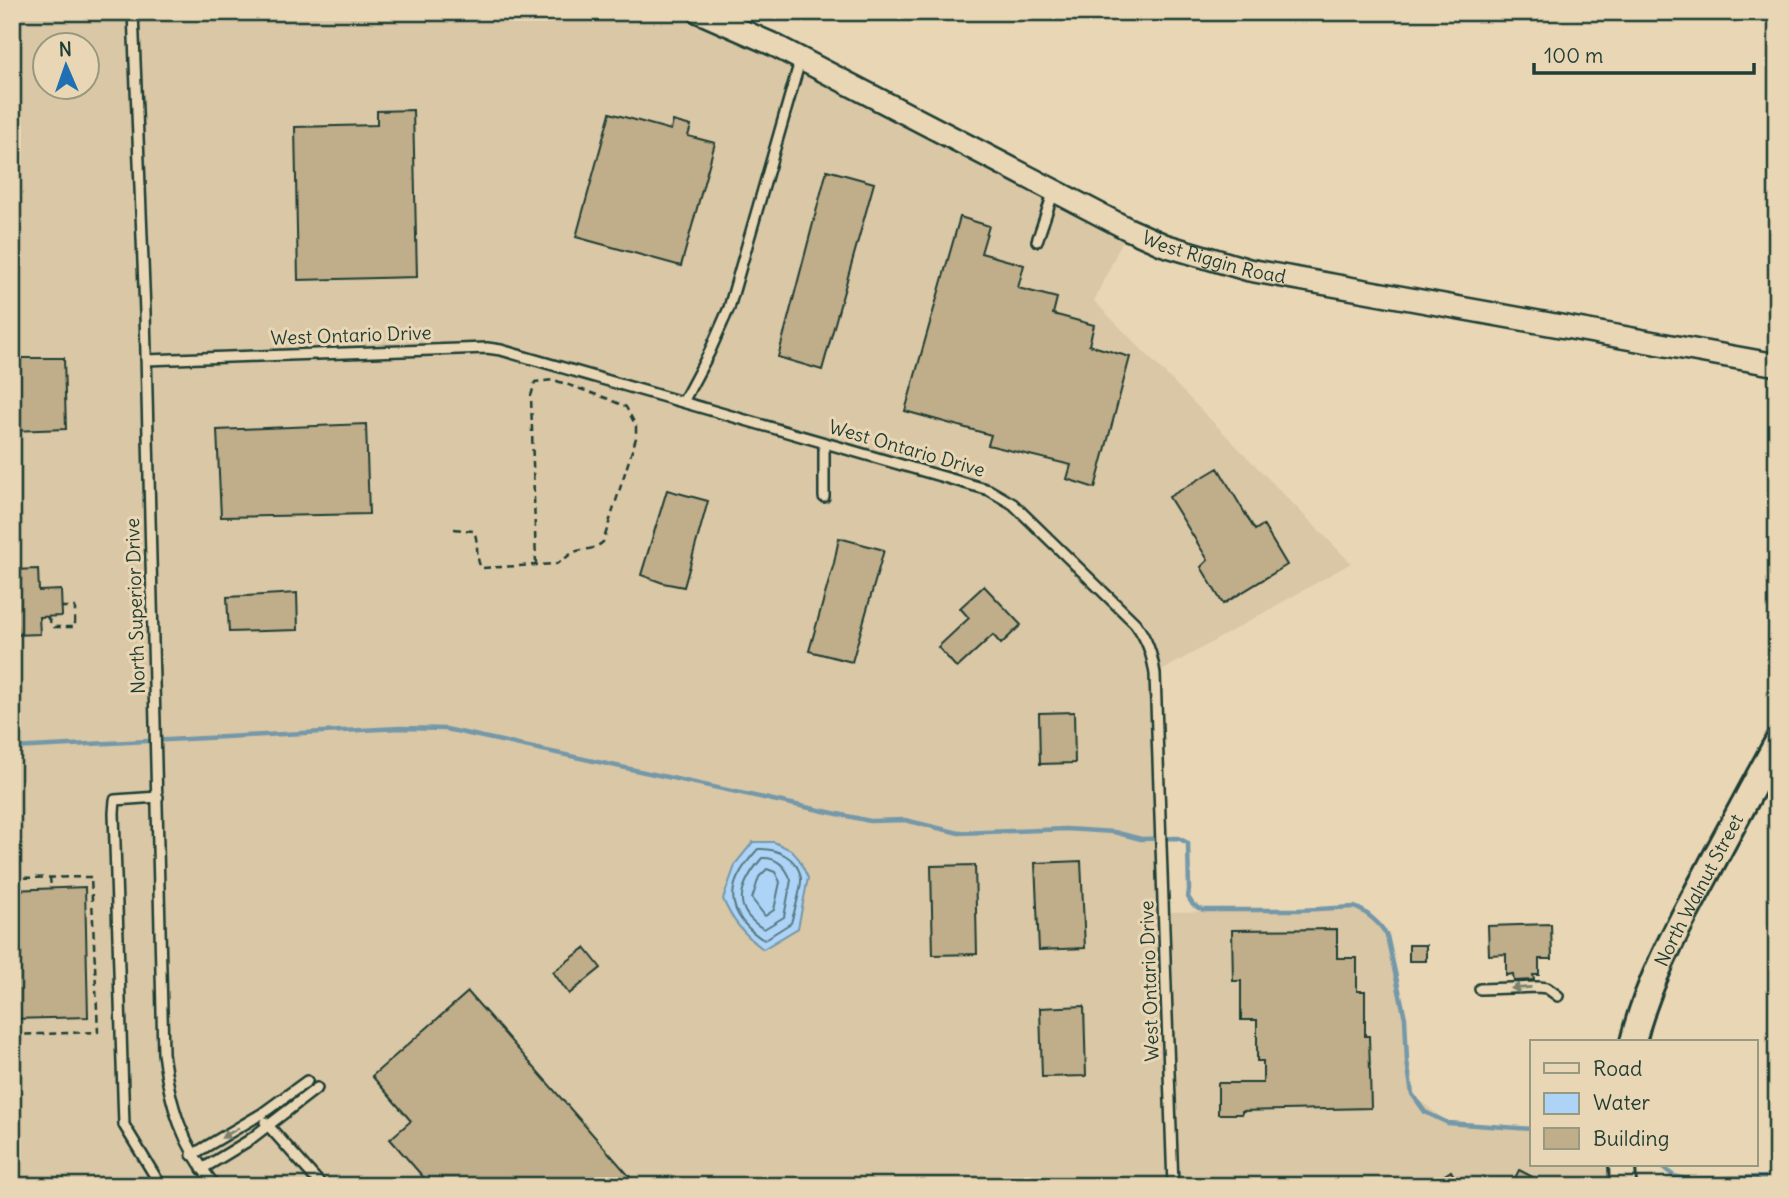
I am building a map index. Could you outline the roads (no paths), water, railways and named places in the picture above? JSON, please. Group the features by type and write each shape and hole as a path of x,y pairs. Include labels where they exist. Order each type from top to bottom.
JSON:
{"main road":[{"name":"North Walnut Street","path":"1634,1040 1662,960 1777,743"},
{"path":"1622,1166 1623,1186"}],"street":[{"name":"West Riggin Road","path":"699,12 801,59 1054,191 1164,245 1249,271 1777,365"}],"lane":[{"name":"North Superior Drive","path":"134,12 146,360 163,1053 175,1114 192,1155 215,1186"},
{"path":"682,402 709,353 729,308 801,59"},
{"path":"1037,241 1054,191"},
{"name":"West Ontario Drive","path":"146,360 487,348 989,490 1013,504 1135,623 1149,646 1156,674 1173,1186"},
{"path":"824,443 824,498"},
{"path":"158,797 115,800 114,813 124,1125 162,1186"},
{"path":"1480,989 1538,987 1547,988 1558,996"},
{"path":"192,1155 259,1115 307,1081"},
{"path":"202,1169 248,1140 317,1088"},
{"path":"259,1115 322,1186"},
{"path":"368,1186 388,1186"}],"water":[{"path":"753,842 774,842 791,850 799,859 808,878 798,928 763,949 740,927 723,899 736,863"}],"waterway":[{"path":"12,748 400,728 446,729 870,821 905,820 959,833 1066,829 1114,832 1141,839 1178,838 1188,843 1188,897 1193,905 1203,910 1354,907 1373,919 1387,936 1405,1018 1412,1094 1425,1112 1448,1123 1530,1129"},
{"path":"1661,1166 1674,1176 1685,1179 1777,1177"}]}
